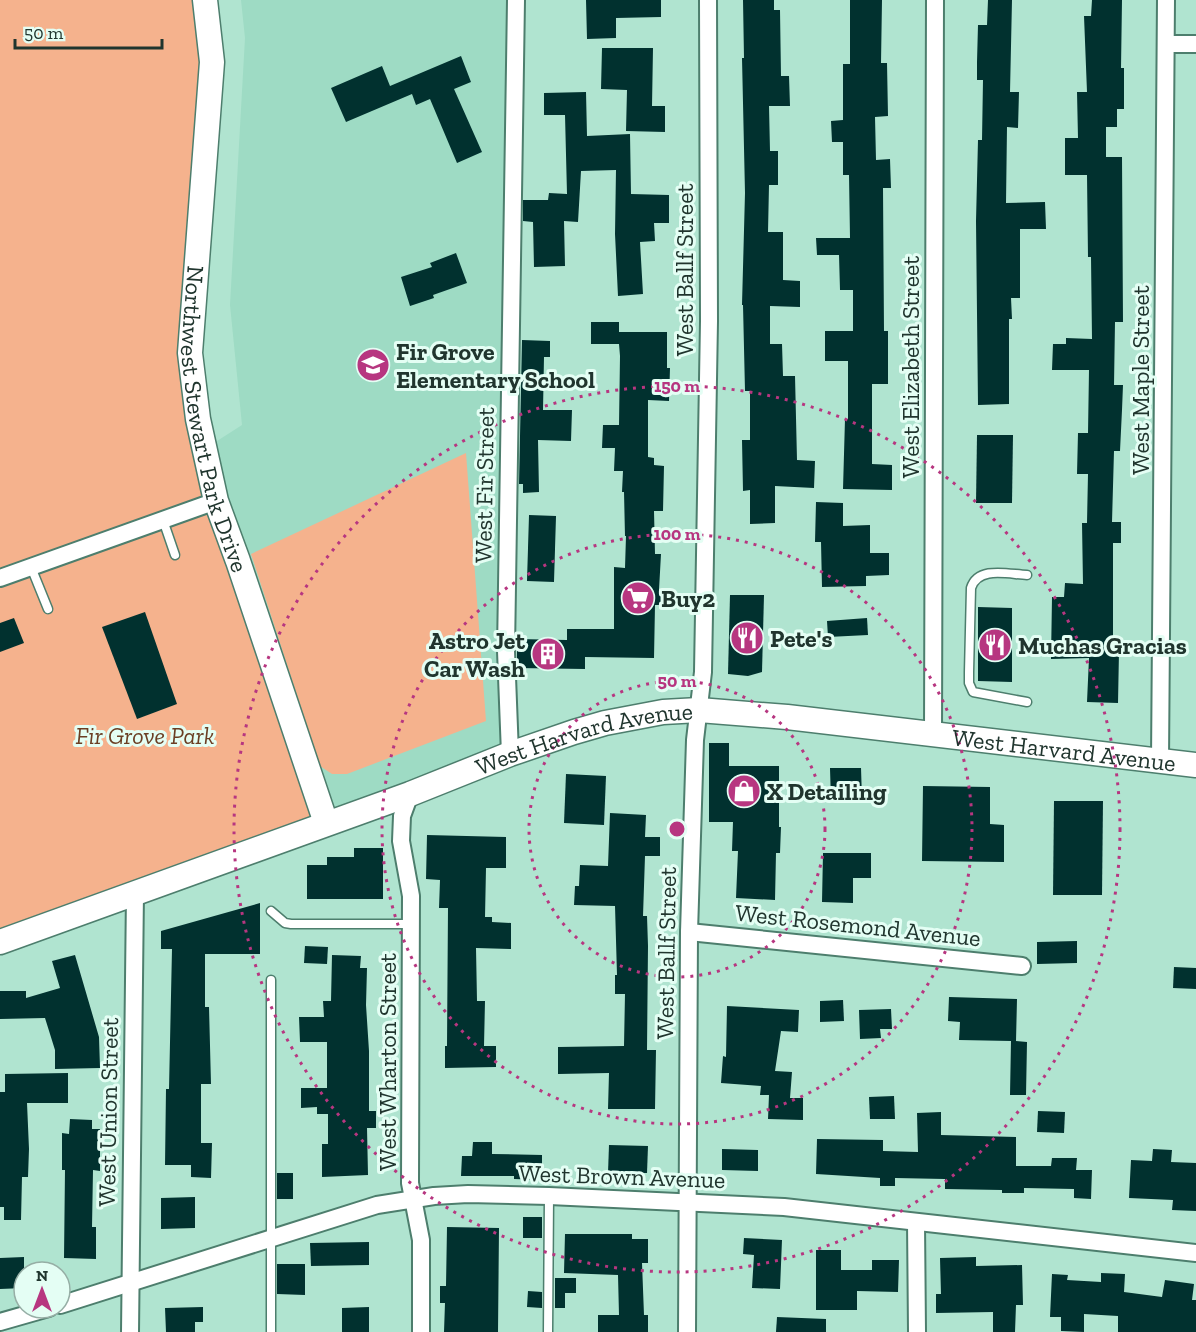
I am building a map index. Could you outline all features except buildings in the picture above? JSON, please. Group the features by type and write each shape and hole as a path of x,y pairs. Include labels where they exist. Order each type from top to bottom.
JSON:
{"main road":[{"name":"Northwest Stewart Park Drive","path":"205,0 212,62 190,353 198,419 216,501 326,823"},
{"name":"West Harvard Avenue","path":"0,942 410,794 510,754 605,723 663,712 699,710 787,717 1196,765"}],"street":[{"name":"West Fir Street","path":"510,754 506,651 516,0"},
{"name":"West Ballf Street","path":"687,1332 689,932 695,740 703,672 709,321 708,0"},
{"name":"West Elizabeth Street","path":"933,735 935,0"},
{"name":"West Maple Street","path":"1160,761 1166,0"},
{"path":"1166,44 1196,44"},
{"path":"0,578 216,501"},
{"name":"West Wharton Street","path":"410,794 402,816 401,841 411,897 410,1183 421,1240 421,1332"},
{"name":"West Union Street","path":"130,1332 135,892"},
{"name":"West Rosemond Avenue","path":"689,932 1022,966"},
{"name":"West Brown Avenue","path":"72,1301 377,1205 468,1194 784,1207 1196,1253"},
{"path":"916,1222 917,1332"}],"lane":[{"path":"163,520 175,555"},
{"path":"31,567 48,609"},
{"path":"1027,575 988,573 981,574 974,580 971,588 969,683 973,692 1027,702"},
{"path":"271,911 285,923 291,924 411,924"},
{"path":"271,980 271,1332"},
{"path":"548,1332 549,1196"}],"shaded area":[{"name":"Fir Grove Elementary School","path":"241,0 516,0 510,754 326,823 203,450 242,425 230,305 245,38"}],"green space":[{"name":"Fir Grove Park","path":"0,0 201,0 195,391 326,823 0,940"},
{"path":"466,453 486,721 347,774 332,774 320,766 251,554"}],"place":[{"name":"Fir Grove Elementary School","path":"373,365"},
{"name":"Buy2","path":"638,598"},
{"name":"Pete's","path":"747,638"},
{"name":"Muchas Gracias","path":"995,645"},
{"name":"Astro Jet Car Wash","path":"548,654"},
{"name":"X Detailing","path":"744,791"}]}
